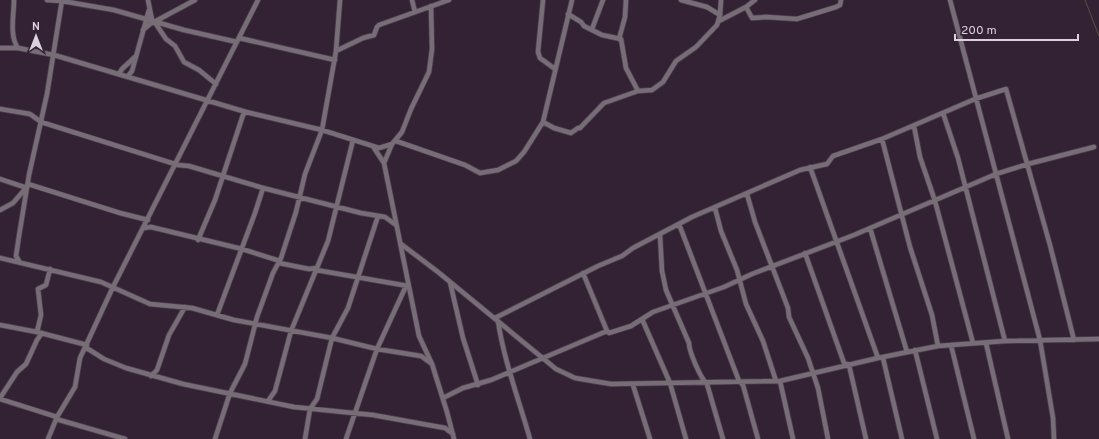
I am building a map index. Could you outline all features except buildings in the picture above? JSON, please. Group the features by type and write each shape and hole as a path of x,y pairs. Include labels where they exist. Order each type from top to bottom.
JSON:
{"street":[{"path":"14,0 15,42 18,48"},
{"path":"47,0 62,0 114,10 184,30 335,60"},
{"path":"19,261 16,252 27,187 54,55 62,0"},
{"path":"148,0 149,10 153,20 166,39 175,46 184,62 199,70 216,84"},
{"path":"128,76 132,71 144,30 153,20 194,0"},
{"path":"48,439 56,418 75,386 80,358 258,0"},
{"path":"215,439 230,393 245,364 255,324 269,283 280,261 300,197 305,174 322,130 335,60 340,0"},
{"path":"412,0 415,12"},
{"path":"336,51 363,38 374,35 377,27 380,25 449,0"},
{"path":"543,0 538,52 540,58 555,69"},
{"path":"0,48 18,48 54,55 208,100 243,112 322,130 379,148 394,142 465,165 480,173 487,173 506,167 520,157 543,122 572,0"},
{"path":"592,29 603,0"},
{"path":"626,0 625,18 619,38 623,48 626,68 638,90"},
{"path":"681,0 706,7 720,15"},
{"path":"719,21 721,0"},
{"path":"543,122 559,130 571,132 580,128 604,103 638,90 652,90 663,82 676,61 699,44 719,21 746,7 755,0"},
{"path":"746,7 752,18 797,19 836,7 840,5 842,0"},
{"path":"950,0 1040,340 1053,418 1054,439"},
{"path":"384,163 394,142 402,132 411,108 429,72 432,39 431,6"},
{"path":"568,14 579,20 584,26 602,34 619,38"},
{"path":"144,30 153,20"},
{"path":"8,48 15,42"},
{"path":"119,74 122,69 136,56"},
{"path":"496,319 583,273 622,256 679,224 734,198 747,194 770,182 810,167 827,164 833,156 882,139 975,99 1004,89 1008,90 1074,340"},
{"path":"0,109 30,114 41,122 178,163 224,175 263,188 385,217 396,225"},
{"path":"198,240 224,175 243,112"},
{"path":"943,113 958,158 1006,341"},
{"path":"914,126 920,157 935,201 973,343"},
{"path":"882,139 910,247 932,315 938,346"},
{"path":"268,401 275,391 291,331 328,241 353,140"},
{"path":"373,146 384,163 401,244 407,286 420,336 432,364 453,436"},
{"path":"583,273 609,334 642,319 653,312 724,287 739,279 870,228 996,174 1094,147"},
{"path":"810,167 881,358 902,439"},
{"path":"0,179 148,221 151,227"},
{"path":"0,210 13,203 27,187"},
{"path":"217,315 263,188"},
{"path":"747,194 755,222 788,308 789,317 808,358 821,401 828,439"},
{"path":"715,208 718,221 734,259 746,304 778,381 793,439"},
{"path":"305,439 310,409 317,399 332,338 348,308 360,277 378,216"},
{"path":"679,224 739,381 744,385 758,439"},
{"path":"144,228 151,227 198,240 242,249 315,271 360,277 407,286"},
{"path":"870,228 907,352"},
{"path":"660,235 662,271 672,305 689,343 690,353 703,381 707,384 723,439"},
{"path":"401,244 496,319 556,369 575,378 596,383 633,385 778,381 938,346 1006,341 1099,339"},
{"path":"805,253 830,320 834,337 842,353 844,363 849,365"},
{"path":"0,258 19,261 91,279 114,287 150,304 185,307 255,324 332,338 377,349 421,356 432,364"},
{"path":"50,269 46,285 38,289 41,315 40,332 26,364 17,372 0,398 56,418 125,439"},
{"path":"450,282 462,338 478,384"},
{"path":"346,439 353,414 377,349 407,286"},
{"path":"172,306 177,311 178,319"},
{"path":"151,376 157,370 169,335 185,307"},
{"path":"496,319 501,341 511,371 518,406 525,420 530,439"},
{"path":"642,319 670,383 686,439"},
{"path":"0,325 40,332 86,346 104,359 151,376 310,409 373,415 445,428 453,436"},
{"path":"442,398 451,393 544,358 607,331"},
{"path":"986,343 1008,439"},
{"path":"951,345 974,439"},
{"path":"915,350 937,439"},
{"path":"849,365 866,439"},
{"path":"157,370 160,378"},
{"path":"633,385 650,439"},
{"path":"439,428 450,422"}],"waterway":[{"path":"1085,0 1099,36"}]}
